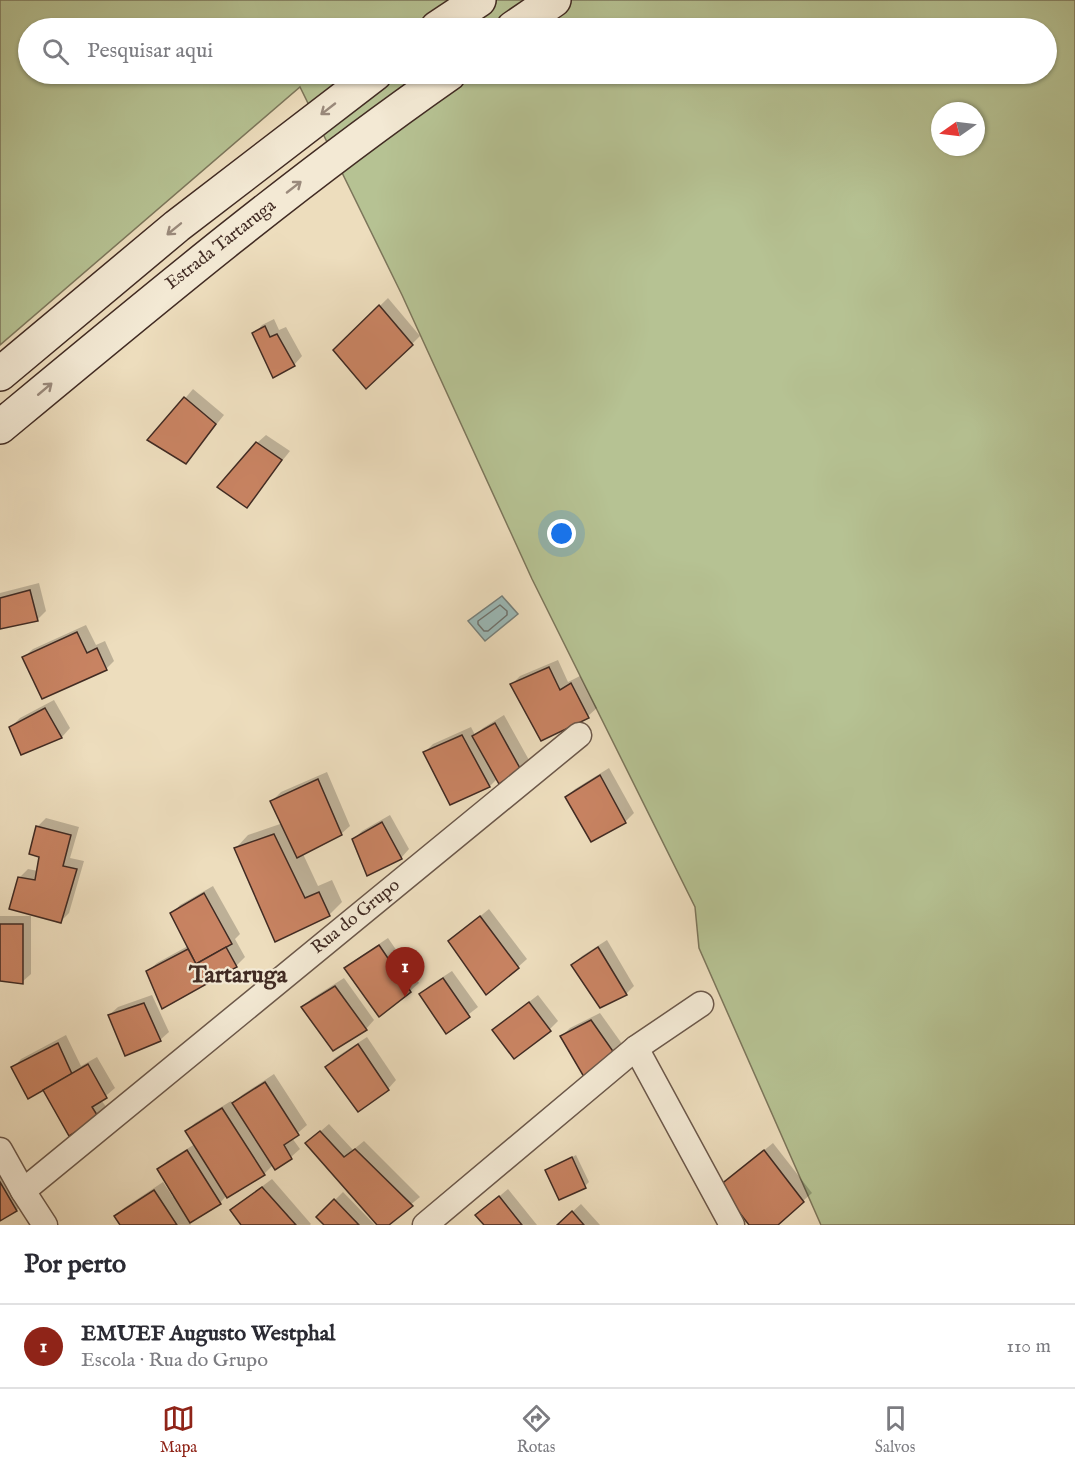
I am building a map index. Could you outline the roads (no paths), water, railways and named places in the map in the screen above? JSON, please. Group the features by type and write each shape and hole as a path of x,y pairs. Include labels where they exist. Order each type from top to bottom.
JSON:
{"street":[{"path":"452,18 479,0"},
{"path":"528,18 554,0"},
{"path":"0,374 177,226 362,84"},
{"name":"Estrada Tartaruga","path":"0,427 200,260 366,131 434,84"},
{"name":"Rua do Grupo","path":"23,1191 579,735"},
{"path":"425,1225 636,1048 701,1004"},
{"path":"636,1048 732,1225"},
{"path":"0,1150 45,1225"}],"water":[{"path":"502,596 518,614 485,641 468,621"}],"place":[{"name":"EMUEF Augusto Westphal","path":"405,997"}],"district":[{"name":"Tartaruga","path":"238,975"}]}
